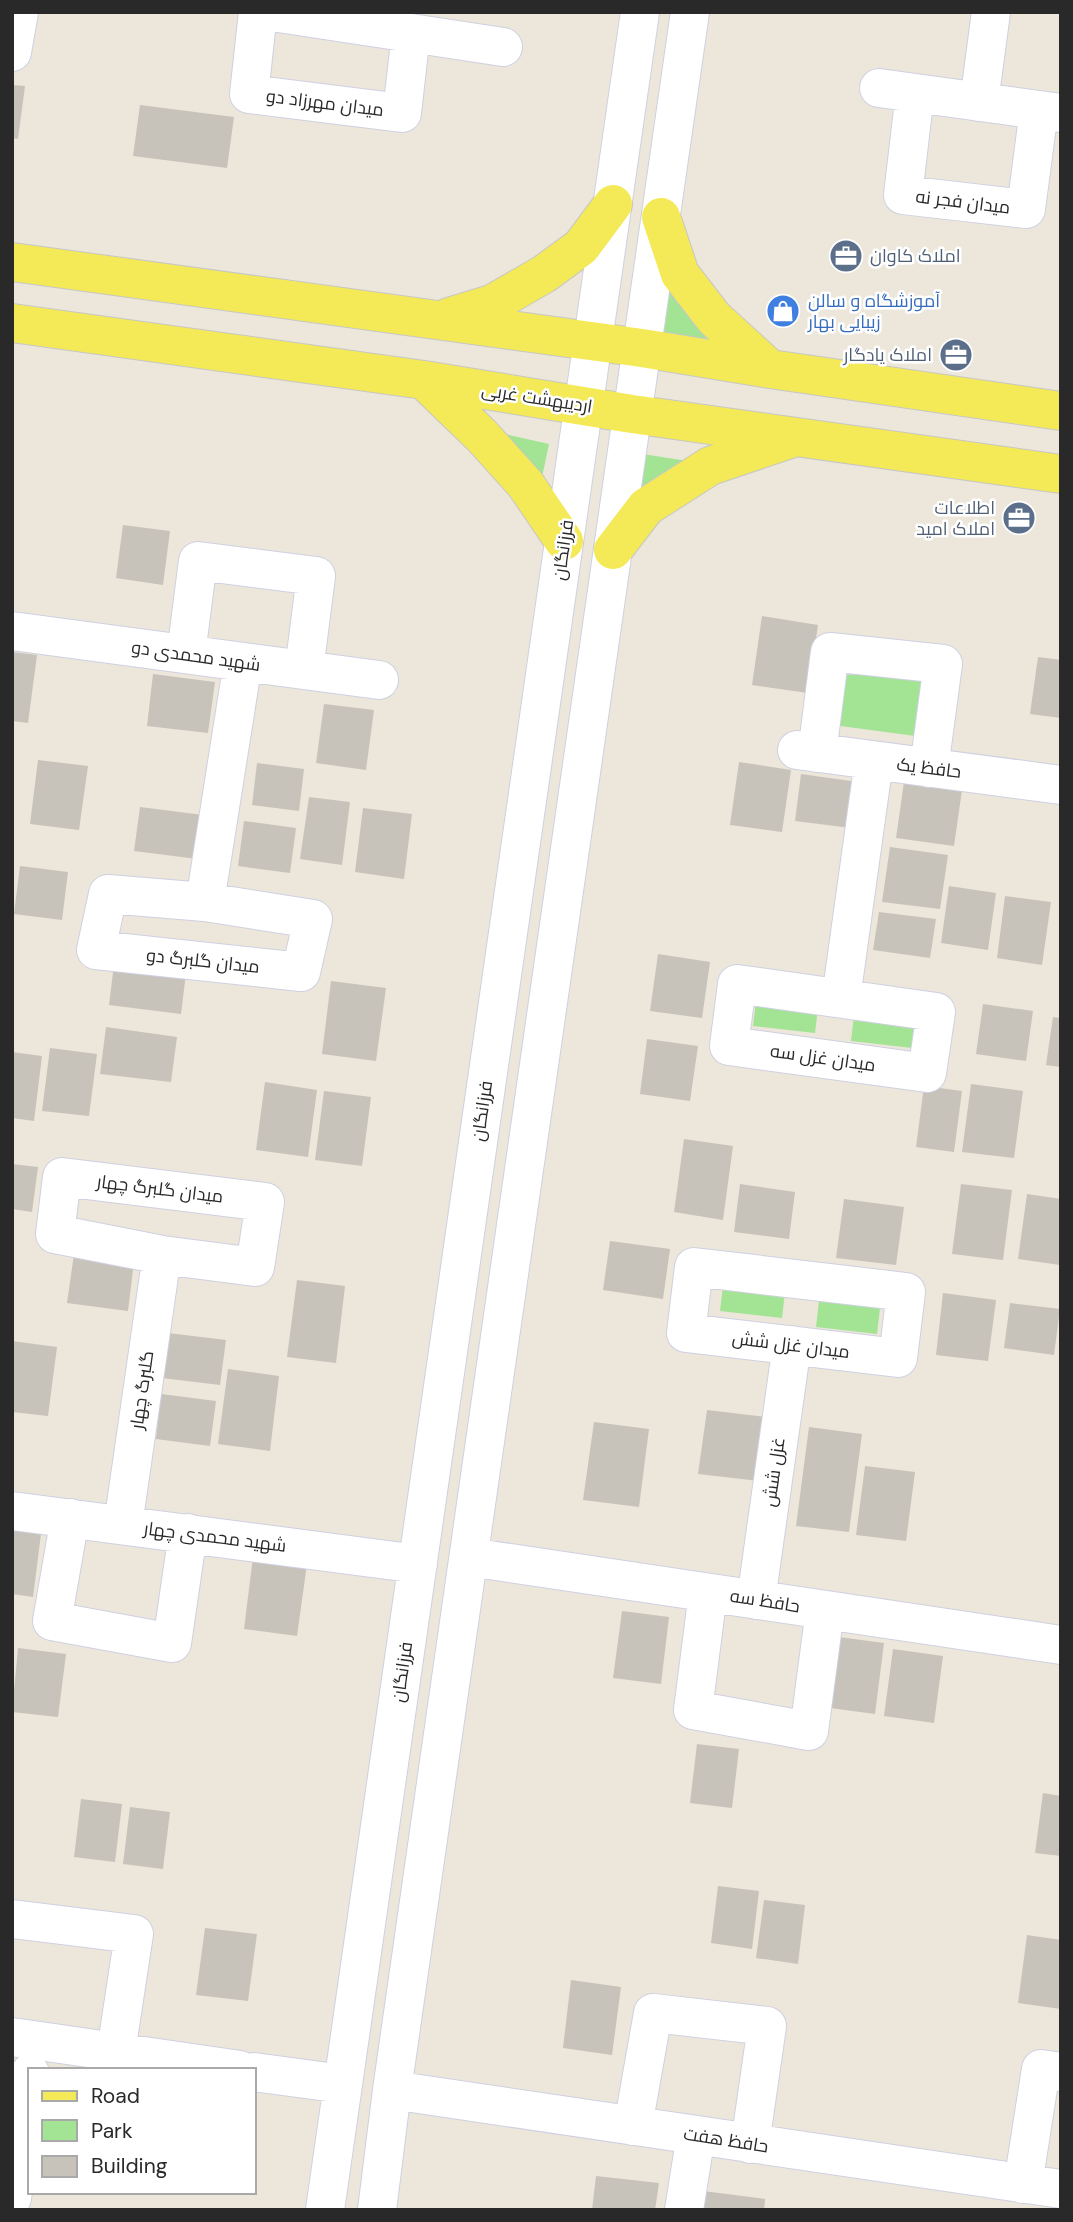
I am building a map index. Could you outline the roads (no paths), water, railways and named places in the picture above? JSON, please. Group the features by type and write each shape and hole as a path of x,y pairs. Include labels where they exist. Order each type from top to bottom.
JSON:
{"main road":[{"path":"438,320 492,304 544,274 581,247 613,204"},
{"path":"661,217 680,274 714,318 770,369"},
{"path":"12,262 642,348 1061,411"},
{"name":"اردیبهشت غربی","path":"12,323 424,380 632,414 1061,474"},
{"path":"424,380 482,436 526,485 564,541"},
{"path":"613,550 646,507 710,467 797,437"}],"street":[{"path":"12,52 19,12"},
{"name":"میدان مهرزاد دو","path":"258,12 249,94 402,113 411,33"},
{"path":"272,12 335,17 411,33 503,47"},
{"name":"فرزانگان","path":"325,2210 640,12"},
{"path":"377,2210 690,12"},
{"path":"991,12 979,102 1050,111"},
{"name":"میدان فجر نه","path":"979,102 897,91 903,195 1026,209 1050,111"},
{"path":"186,654 198,561 316,576 304,670"},
{"name":"شهید محمدی دو","path":"12,631 379,680"},
{"name":"حافظ یک","path":"929,768 943,664 830,652 807,752 1061,786"},
{"path":"205,902 243,662"},
{"path":"841,998 874,761"},
{"name":"میدان گلبرگ دو","path":"108,894 205,902 313,919 301,972 96,950 108,894"},
{"name":"میدان غزل سه","path":"737,984 841,998 936,1012 927,1073 729,1046 737,984"},
{"name":"میدان گلبرگ چهار","path":"62,1177 265,1202 255,1267 162,1255 55,1234 62,1177"},
{"name":"گلبرگ چهار","path":"123,1525 162,1255"},
{"name":"میدان غزل شش","path":"694,1267 906,1292 898,1358 792,1345 686,1332 694,1267"},
{"name":"غزل شش","path":"756,1600 792,1345"},
{"name":"شهید محمدی چهار","path":"12,1511 418,1564"},
{"path":"69,1518 52,1621 172,1643 188,1533"},
{"name":"حافظ سه","path":"468,1557 1061,1645"},
{"path":"708,1592 693,1710 809,1731 825,1610"},
{"path":"12,1919 134,1934 116,2052"},
{"path":"633,2126 653,2013 767,2026 750,2144"},
{"path":"12,2198 27,2055 116,2052 226,2068"},
{"path":"1023,2184 1041,2068 1061,2072"},
{"path":"256,2072 343,2084"},
{"name":"حافظ هفت","path":"392,2090 1061,2189"},
{"path":"684,2210 696,2135"}],"place":[{"name":"املاک کاوان","path":"846,256"},
{"name":"آموزشگاه و سالن زیبایی بهار","path":"783,311"},
{"name":"املاک یادگار","path":"956,355"},
{"name":"اطلاعات املاک امید","path":"1019,518"}]}
